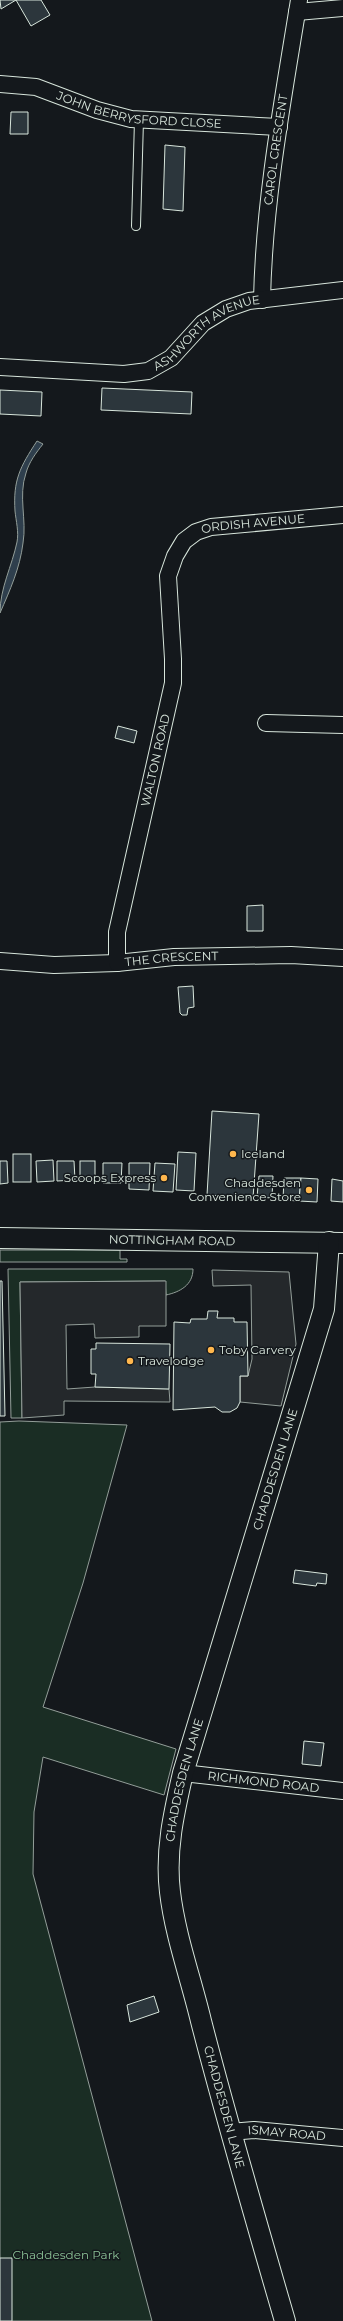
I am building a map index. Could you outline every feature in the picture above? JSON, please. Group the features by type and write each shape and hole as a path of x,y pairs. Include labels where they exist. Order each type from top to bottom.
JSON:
{"street":[{"path":"298,6 343,8"},
{"name":"CAROL CRESCENT","path":"262,300 262,262 279,127 298,6"},
{"name":"JOHN BERRYSFORD CLOSE","path":"0,84 36,87 114,115 139,120 279,127"},
{"name":"ASHWORTH AVENUE","path":"0,367 124,374 148,371 179,352 203,323 216,314 236,305 262,300 343,290"},
{"name":"ORDISH AVENUE","path":"175,556 190,536 211,527 343,515"},
{"name":"WALTON ROAD","path":"117,963 117,932 173,683 174,659 168,576 175,556"},
{"path":"266,723 343,724"},
{"name":"THE CRESCENT","path":"0,961 54,965 117,963 182,957 290,955 343,958"},
{"name":"NOTTINGHAM ROAD","path":"0,1238 336,1242"},
{"name":"CHADDESDEN LANE","path":"285,2321 230,2132 170,1892 169,1851 172,1818 183,1773 324,1309 336,1242"},
{"name":"RICHMOND ROAD","path":"183,1773 343,1790"},
{"name":"ISMAY ROAD","path":"230,2132 254,2130 343,2138"}],"lane":[{"path":"136,226 139,120"}],"green space":[{"path":"0,1250 120,1250 120,1259 127,1259 127,1262 0,1262"},
{"path":"8,1269 193,1269 191,1279 185,1287 181,1290 166,1295 165,1281 20,1282 22,1418 11,1418"},
{"name":"Chaddesden Park","path":"19,1421 127,1425 83,1583 43,1707 176,1749 164,1795 43,1757 34,1812 33,1874 152,2321 0,2321 0,1422"}],"shaded area":[{"path":"212,1270 289,1272 296,1344 281,1406 240,1402 240,1376 248,1376 252,1359 251,1285 213,1286"},
{"path":"166,1281 166,1326 139,1326 139,1337 95,1338 94,1324 66,1325 67,1389 95,1387 169,1389 170,1402 64,1401 64,1415 22,1418 20,1282"}],"water":[{"path":"37,441 43,444 29,465 24,482 24,534 22,552 14,579 0,613 2,595 18,538 15,511 15,491 22,466"}],"building":[{"path":"0,0 16,0 1,9"},
{"path":"16,0 41,0 50,15 31,26"},
{"path":"11,112 28,112 28,134 10,134"},
{"path":"165,145 185,147 183,211 163,209"},
{"path":"102,388 192,392 191,414 101,410"},
{"path":"0,390 42,392 41,416 0,414"},
{"path":"118,726 137,731 134,743 115,738"},
{"path":"263,905 263,931 247,931 247,906"},
{"path":"193,986 194,1007 188,1008 187,1015 182,1015 180,1013 178,987"},
{"name":"Iceland","path":"212,1111 259,1114 253,1198 207,1195"},
{"path":"178,1152 196,1153 194,1191 176,1190"},
{"path":"13,1154 31,1154 31,1182 13,1182"},
{"path":"53,1160 54,1181 37,1182 36,1161"},
{"path":"0,1161 7,1161 8,1183 0,1184"},
{"path":"57,1161 74,1161 75,1180 57,1181"},
{"path":"80,1161 95,1161 95,1181 80,1181"},
{"path":"103,1163 122,1163 121,1183 103,1183"},
{"path":"129,1163 150,1163 149,1190 129,1189"},
{"name":"Scoops Express","path":"155,1163 175,1164 173,1192 153,1191"},
{"path":"259,1176 273,1176 272,1198 257,1197"},
{"path":"284,1178 301,1178 299,1201 283,1200"},
{"name":"Chaddesden Convenience Store","path":"301,1178 318,1179 317,1202 299,1201"},
{"path":"332,1179 343,1181 343,1202 331,1201"},
{"path":"0,1281 2,1281 5,1416 0,1416"},
{"name":"Toby Carvery","path":"208,1311 218,1311 217,1318 234,1318 234,1322 247,1322 248,1376 240,1376 240,1402 237,1408 230,1412 222,1412 215,1407 173,1410 174,1322 190,1323 191,1319 207,1319"},
{"name":"Travelodge","path":"96,1343 170,1344 169,1389 95,1387 96,1374 91,1374 91,1349 96,1349"},
{"path":"295,1570 327,1574 326,1584 317,1583 316,1586 293,1583"},
{"path":"304,1741 324,1743 321,1766 302,1764"},
{"path":"154,1996 159,2012 130,2022 127,2005"},
{"path":"0,2258 12,2258 12,2321 0,2321"}],"place":[{"name":"Iceland","path":"233,1154"},
{"name":"Scoops Express","path":"164,1178"},
{"name":"Chaddesden Convenience Store","path":"309,1190"},
{"name":"Toby Carvery","path":"211,1350"},
{"name":"Travelodge","path":"130,1361"}]}
